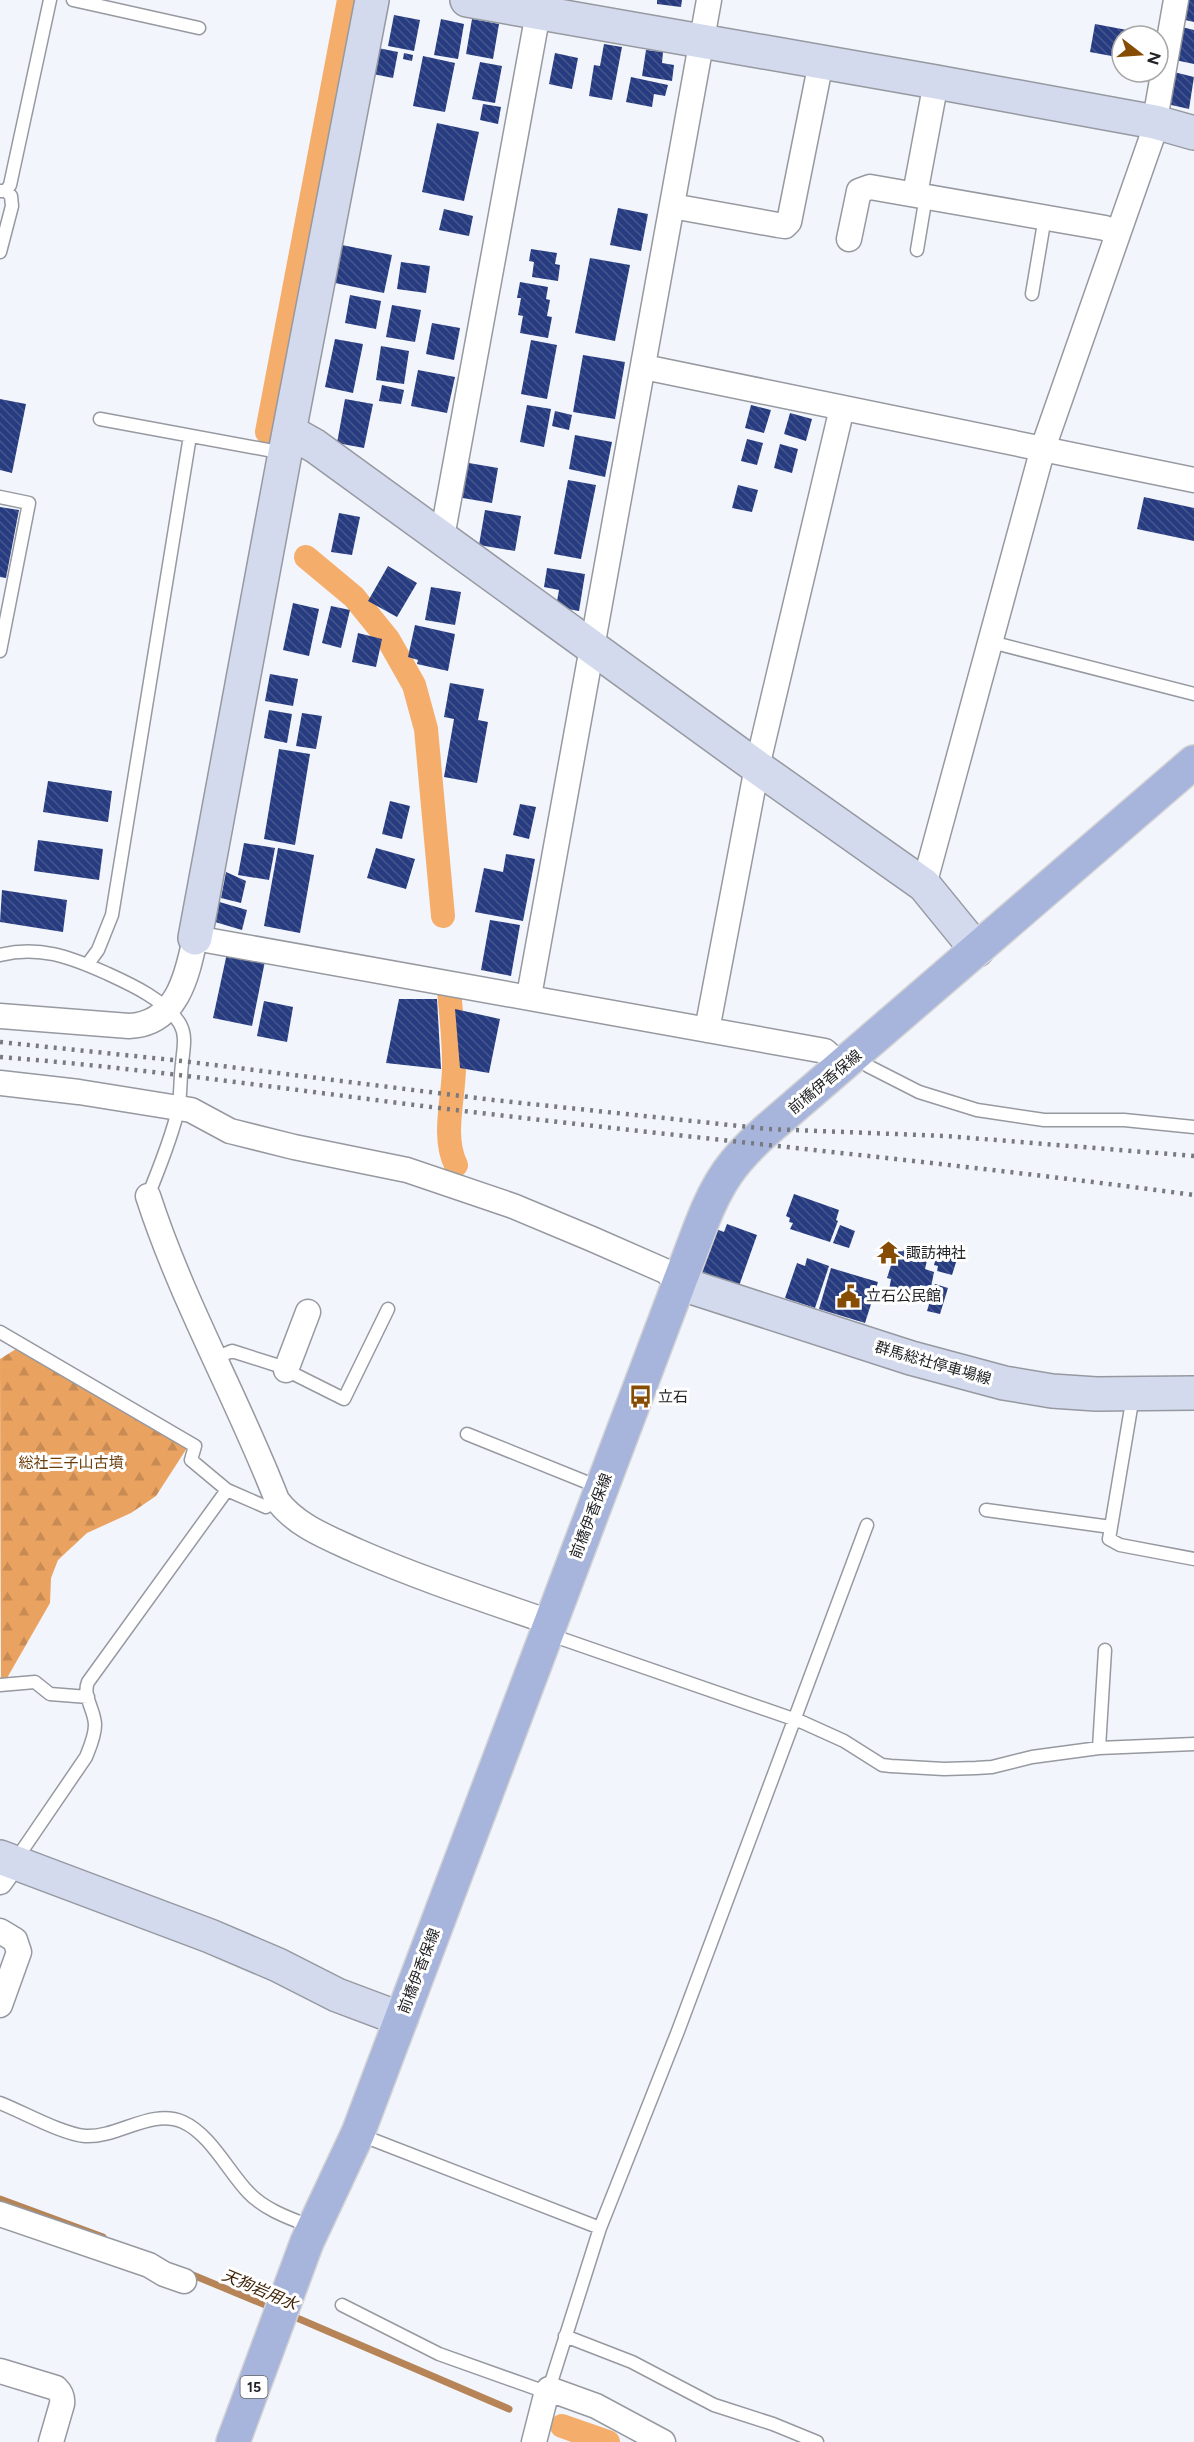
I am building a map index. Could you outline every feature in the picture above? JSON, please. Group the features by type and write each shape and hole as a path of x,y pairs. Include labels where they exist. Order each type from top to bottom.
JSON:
{"main road":[{"name":"前橋伊香保線","path":"233,2442 285,2296 313,2227 358,2133 713,1193 722,1178 751,1144 1193,764"}],"street":[{"path":"0,1016 129,1026 150,1024 167,1010 187,973 372,0"},
{"path":"467,0 936,82 1155,123 1194,133"},
{"path":"529,996 709,0"},
{"path":"924,885 1043,448 1155,123 1176,0"},
{"path":"442,537 538,13"},
{"path":"672,206 785,226 789,222 821,62"},
{"path":"920,195 936,82"},
{"path":"849,239 859,191 870,187 1105,228 1117,234"},
{"path":"644,367 1194,480"},
{"path":"707,1030 757,767 842,408"},
{"path":"287,444 315,446 757,767 924,885 977,950"},
{"path":"195,938 825,1050 850,1060"},
{"path":"0,1083 79,1092 178,1108 199,1113 231,1131 294,1147 407,1170 513,1206 665,1271 680,1283"},
{"path":"148,1196 169,1255 242,1415 277,1500 284,1510 301,1523 333,1540 400,1570 549,1628"},
{"name":"群馬総社停車場線","path":"680,1283 974,1376 1052,1391 1133,1395 1194,1393"},
{"path":"285,1370 308,1312"},
{"path":"5,1867 210,1936 279,1965 337,1995 401,2019"},
{"path":"0,1931 15,1940 20,1952 0,2006"},
{"path":"0,2214 149,2265 164,2274 184,2281"},
{"path":"0,2371 56,2388 60,2392 62,2404 51,2442"},
{"path":"534,2442 548,2390 596,2406 663,2442"}],"lane":[{"path":"0,252 12,206 11,196 3,191 10,185 50,0"},
{"path":"73,0 199,28"},
{"path":"917,250 920,195"},
{"path":"1032,294 1045,218"},
{"path":"100,419 190,436 287,444"},
{"path":"87,965 98,950 111,915 190,436"},
{"path":"0,497 29,503 0,651"},
{"path":"992,642 1194,694"},
{"path":"0,955 43,951 87,965 139,988 167,1010 181,1025 185,1037 178,1108 167,1148 148,1196"},
{"path":"850,1060 868,1066 919,1092 977,1110 1044,1120 1124,1120 1194,1127"},
{"path":"215,1358 232,1351 285,1370 344,1399 388,1309"},
{"path":"0,1332 195,1446 191,1460 227,1490 266,1507 277,1500"},
{"path":"1133,1395 1109,1539 1113,1543 1194,1559"},
{"path":"467,1434 602,1488"},
{"path":"5,1867 86,1758 93,1739 95,1724 86,1688 88,1682 227,1490"},
{"path":"987,1510 1111,1527"},
{"path":"342,2305 439,2354 476,2369 548,2390 600,2228 678,2031 867,1525"},
{"path":"549,1628 794,1719 836,1737 882,1765 992,1767 1032,1757 1099,1748 1194,1743"},
{"path":"1099,1748 1105,1650"},
{"path":"0,1685 35,1682 50,1694 88,1697"},
{"path":"0,2103 74,2135 110,2133 158,2118 167,2117 182,2121 198,2132 248,2192 263,2204 313,2227"},
{"path":"358,2133 600,2228"},
{"path":"565,2336 632,2362 714,2405 773,2424 817,2442"}],"green space":[{"name":"総社二子山古墳","path":"16,1349 187,1448 156,1496 131,1513 87,1533 58,1560 51,1578 50,1603 7,1678 1,1678 0,1359"}],"building":[{"path":"657,0 682,0 681,7 657,4"},
{"path":"1189,0 1194,0 1194,22 1185,20"},
{"path":"394,15 420,20 414,51 388,46"},
{"path":"441,19 464,24 458,59 434,55"},
{"path":"472,19 499,24 493,59 466,54"},
{"path":"1095,24 1110,27 1110,56 1090,52"},
{"path":"1182,27 1194,30 1194,64 1175,60"},
{"path":"604,44 622,47 612,100 589,96 594,65 600,66"},
{"path":"378,48 398,52 393,78 373,74"},
{"path":"646,50 663,52 662,63 674,65 672,81 642,76"},
{"path":"404,53 413,55 412,61 403,59"},
{"path":"555,53 578,58 572,89 549,84"},
{"path":"423,56 455,63 445,112 413,106"},
{"path":"480,62 502,66 495,103 472,99"},
{"path":"1174,72 1194,77 1189,109 1167,104"},
{"path":"631,77 668,85 665,96 654,94 652,107 626,102"},
{"path":"483,104 501,107 498,124 480,120"},
{"path":"437,123 479,132 464,201 422,192"},
{"path":"618,208 648,214 641,251 610,245"},
{"path":"444,209 473,216 469,236 439,230"},
{"path":"342,245 392,255 384,293 335,283"},
{"path":"531,249 557,253 555,264 560,265 558,281 532,277 534,262 529,261"},
{"path":"590,258 630,265 615,341 575,333"},
{"path":"401,262 430,266 426,293 397,289"},
{"path":"520,282 548,287 546,299 550,300 547,316 552,317 548,338 520,333 523,316 518,315 521,298 517,298"},
{"path":"350,295 381,301 376,329 345,323"},
{"path":"392,305 421,310 415,342 386,337"},
{"path":"432,323 460,328 454,360 426,354"},
{"path":"335,339 363,344 353,393 325,387"},
{"path":"531,340 557,345 547,399 521,394"},
{"path":"381,346 409,351 404,384 376,380"},
{"path":"583,355 625,362 615,419 573,412"},
{"path":"418,370 455,377 447,413 411,406"},
{"path":"382,385 404,390 401,404 379,401"},
{"path":"0,399 26,404 12,473 0,470"},
{"path":"345,399 373,404 364,448 337,443"},
{"path":"527,405 551,409 544,447 520,442"},
{"path":"751,405 771,410 764,433 745,428"},
{"path":"555,411 572,415 569,430 552,426"},
{"path":"790,413 812,419 806,441 784,434"},
{"path":"575,435 612,442 605,477 569,469"},
{"path":"747,439 763,443 757,465 741,461"},
{"path":"780,444 798,449 792,473 774,468"},
{"path":"463,462 498,468 492,503 457,497"},
{"path":"568,480 596,485 581,559 554,554"},
{"path":"738,485 758,490 752,512 732,508"},
{"path":"1144,497 1194,508 1194,541 1137,529"},
{"path":"0,507 19,510 6,578 0,577"},
{"path":"485,510 521,516 515,551 479,545"},
{"path":"339,513 360,517 352,555 331,552"},
{"path":"388,566 417,583 397,617 368,601"},
{"path":"547,568 585,574 579,611 556,607 559,590 544,587"},
{"path":"431,587 461,592 455,625 425,620"},
{"path":"293,603 319,609 309,656 283,650"},
{"path":"331,606 350,610 341,648 322,643"},
{"path":"415,625 455,634 448,671 417,664 418,660 408,657"},
{"path":"358,633 382,639 376,667 352,662"},
{"path":"270,674 298,679 293,706 265,701"},
{"path":"450,683 484,689 478,720 488,722 477,783 444,777 454,719 444,717"},
{"path":"269,710 292,714 287,743 264,738"},
{"path":"302,713 322,716 316,749 296,746"},
{"path":"279,749 310,754 295,845 264,839"},
{"path":"48,781 112,791 108,822 43,812"},
{"path":"390,801 410,806 402,839 382,834"},
{"path":"520,804 536,807 529,839 513,835"},
{"path":"38,840 103,849 99,880 34,871"},
{"path":"244,843 275,848 269,880 238,875"},
{"path":"278,848 314,855 300,933 264,926"},
{"path":"376,848 415,859 406,889 367,878"},
{"path":"506,854 535,859 523,921 475,912 484,868 503,872"},
{"path":"226,872 246,881 241,903 221,898"},
{"path":"2,890 67,900 63,932 0,922"},
{"path":"216,901 247,910 242,930 215,922 217,914 213,913"},
{"path":"490,920 520,925 511,976 481,970"},
{"path":"227,953 265,961 252,1026 213,1018"},
{"path":"399,999 437,999 441,1069 386,1063"},
{"path":"264,1001 293,1007 287,1042 257,1036"},
{"path":"455,1009 500,1019 489,1073 460,1068"},
{"path":"794,1194 839,1210 836,1220 838,1221 830,1242 790,1229 793,1223 789,1222 790,1218 786,1216"},
{"path":"727,1224 757,1235 739,1286 694,1273 710,1227 724,1232"},
{"path":"840,1225 855,1231 849,1248 833,1243"},
{"path":"899,1249 928,1256 925,1269 934,1272 931,1287 920,1285 918,1293 911,1291 910,1295 889,1290 891,1279 887,1278"},
{"path":"942,1251 958,1256 952,1275 937,1271 938,1266 934,1265 937,1254 941,1255"},
{"path":"807,1258 829,1266 815,1308 785,1298 797,1263 805,1266"},
{"name":"立石公民館","path":"831,1268 878,1282 865,1323 819,1309"},
{"path":"935,1284 948,1288 940,1314 927,1311"}],"waterway":[{"path":"267,432 349,0"},
{"path":"306,557 354,597 388,639 414,685 426,729 443,916"},
{"path":"449,989 454,1063 449,1141 456,1165"},
{"name":"天狗岩用水","path":"0,2199 103,2237"},
{"name":"天狗岩用水","path":"188,2273 275,2309"},
{"name":"天狗岩用水","path":"290,2315 509,2409"},
{"path":"562,2426 608,2442"}],"railway":[{"path":"0,1042 182,1061 493,1100 768,1129 946,1136 1194,1156"},
{"path":"0,1057 187,1076 498,1115 933,1163 1194,1195"}],"place":[{"name":"諏訪神社","path":"888,1253"},
{"name":"立石公民館","path":"848,1296"},
{"name":"立石","path":"640,1397"}]}
